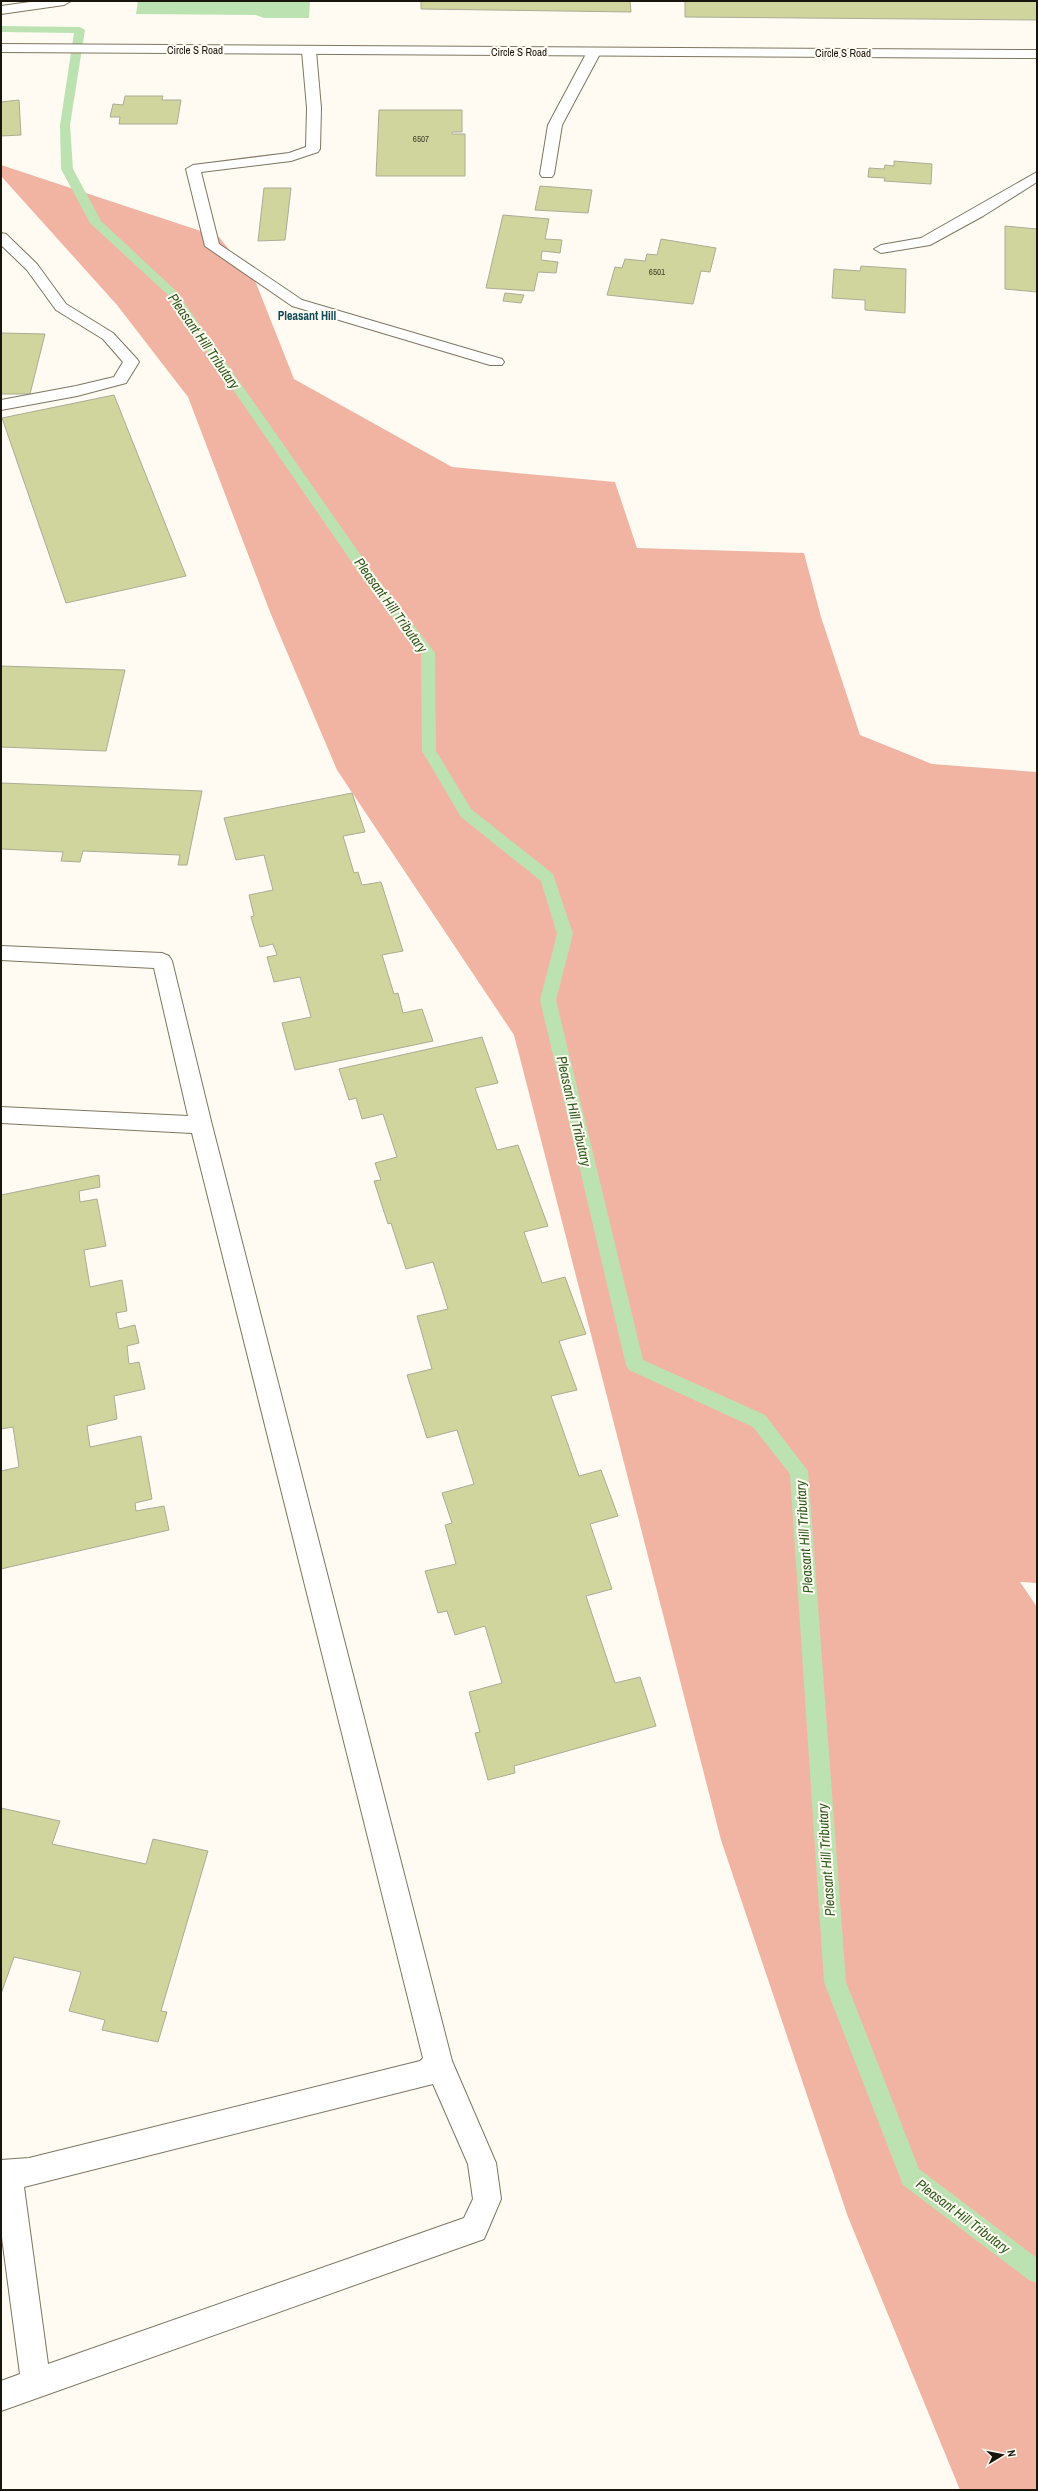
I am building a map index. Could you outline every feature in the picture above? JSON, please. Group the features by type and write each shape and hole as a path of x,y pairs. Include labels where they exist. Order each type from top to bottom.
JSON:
{"street":[{"path":"1,10 64,1"},
{"name":"Circle S Road","path":"7,48 118,50 1037,54"},
{"path":"309,51 314,108 313,149 291,157 193,169 212,246 297,303 496,362"},
{"path":"547,174 555,125 594,52"},
{"path":"881,249 925,242 978,213 1037,176"},
{"path":"1,237 32,267 62,307 108,336 131,362 120,380 77,392 1,405"},
{"path":"1,953 162,961 201,1126 438,2063 482,2163 487,2199 474,2230 1,2396"},
{"path":"1,1115 201,1126"},
{"path":"36,2383 5,2174 29,2172 427,2073 438,2063"}],"shaded area":[{"path":"138,1 310,1 309,18 264,18 256,15 136,14"},
{"path":"1,165 219,237 256,283 294,379 452,467 615,482 637,548 804,553 821,617 860,735 932,764 1037,772 1037,1583 1020,1582 1037,1607 1037,2490 960,2490 848,2217 721,1840 514,1035 337,770 270,612 188,397 117,305 1,176"}],"building":[{"path":"421,1 630,1 631,12 421,9"},
{"path":"685,1 1037,1 1037,20 685,17"},
{"path":"125,96 163,96 162,100 181,100 177,124 119,124 120,117 110,117 113,104 123,105"},
{"path":"19,100 21,135 1,136 1,102"},
{"path":"379,110 462,110 462,132 452,132 452,134 465,134 465,176 376,176"},
{"path":"894,161 932,164 931,184 884,181 885,178 868,177 869,168 884,169 885,165 894,166"},
{"path":"540,186 592,190 588,213 535,210"},
{"path":"264,188 291,188 285,240 258,241"},
{"path":"503,215 549,219 545,239 562,240 560,253 542,251 541,260 558,262 556,273 538,272 534,291 486,288"},
{"path":"1005,226 1037,229 1037,292 1005,289"},
{"path":"661,239 716,248 710,272 701,271 693,304 607,295 615,267 622,268 625,259 645,261 647,254 657,255"},
{"path":"861,266 906,269 905,313 865,310 865,300 832,298 834,269 860,271"},
{"path":"505,293 524,295 521,303 503,301"},
{"path":"1,333 45,334 30,394 1,394"},
{"path":"114,395 186,576 66,603 2,418"},
{"path":"1,666 125,670 106,751 1,747"},
{"path":"1,783 202,791 187,865 178,865 180,855 83,851 80,862 61,861 63,852 1,849"},
{"path":"352,793 365,832 343,836 354,873 358,872 362,885 381,882 403,951 382,955 394,994 398,993 403,1013 422,1009 433,1041 295,1070 282,1023 311,1017 300,977 274,982 267,957 277,955 273,944 260,947 251,917 254,916 249,895 273,890 264,855 236,860 224,818"},
{"path":"482,1037 498,1083 475,1088 497,1150 518,1145 548,1226 524,1232 542,1283 565,1277 586,1334 559,1341 577,1390 551,1396 579,1476 601,1470 618,1516 590,1524 612,1589 586,1596 615,1683 640,1677 656,1726 514,1766 515,1773 488,1780 475,1733 480,1732 469,1692 502,1683 485,1626 455,1635 447,1611 438,1613 425,1571 456,1564 445,1525 452,1523 442,1493 474,1484 457,1430 427,1438 407,1375 432,1369 417,1316 448,1309 433,1262 406,1269 391,1223 388,1224 374,1181 381,1180 375,1163 397,1157 383,1114 362,1119 356,1098 349,1100 339,1069"},
{"path":"99,1175 100,1187 79,1191 80,1202 97,1199 106,1246 84,1250 90,1287 122,1280 127,1311 116,1313 119,1329 135,1325 139,1343 127,1346 129,1364 139,1362 145,1389 114,1396 117,1419 87,1426 90,1447 141,1436 152,1499 135,1503 136,1511 164,1506 169,1530 1,1569 1,1471 19,1467 13,1427 1,1429 1,1195"},
{"path":"1,1808 60,1821 52,1844 146,1864 153,1839 208,1851 161,2011 167,2012 158,2042 102,2030 105,2020 69,2011 81,1972 14,1957 1,1994"}],"waterway":[{"name":"Pleasant Hill Tributary","path":"1,29 80,30 65,125 67,169 96,223 172,293 371,580 428,653 429,751 466,813 548,878 565,934 548,1000 635,1365 759,1421 799,1471 835,1982 911,2177 1037,2272"}],"district":[{"name":"Pleasant Hill","path":"307,316"}]}
